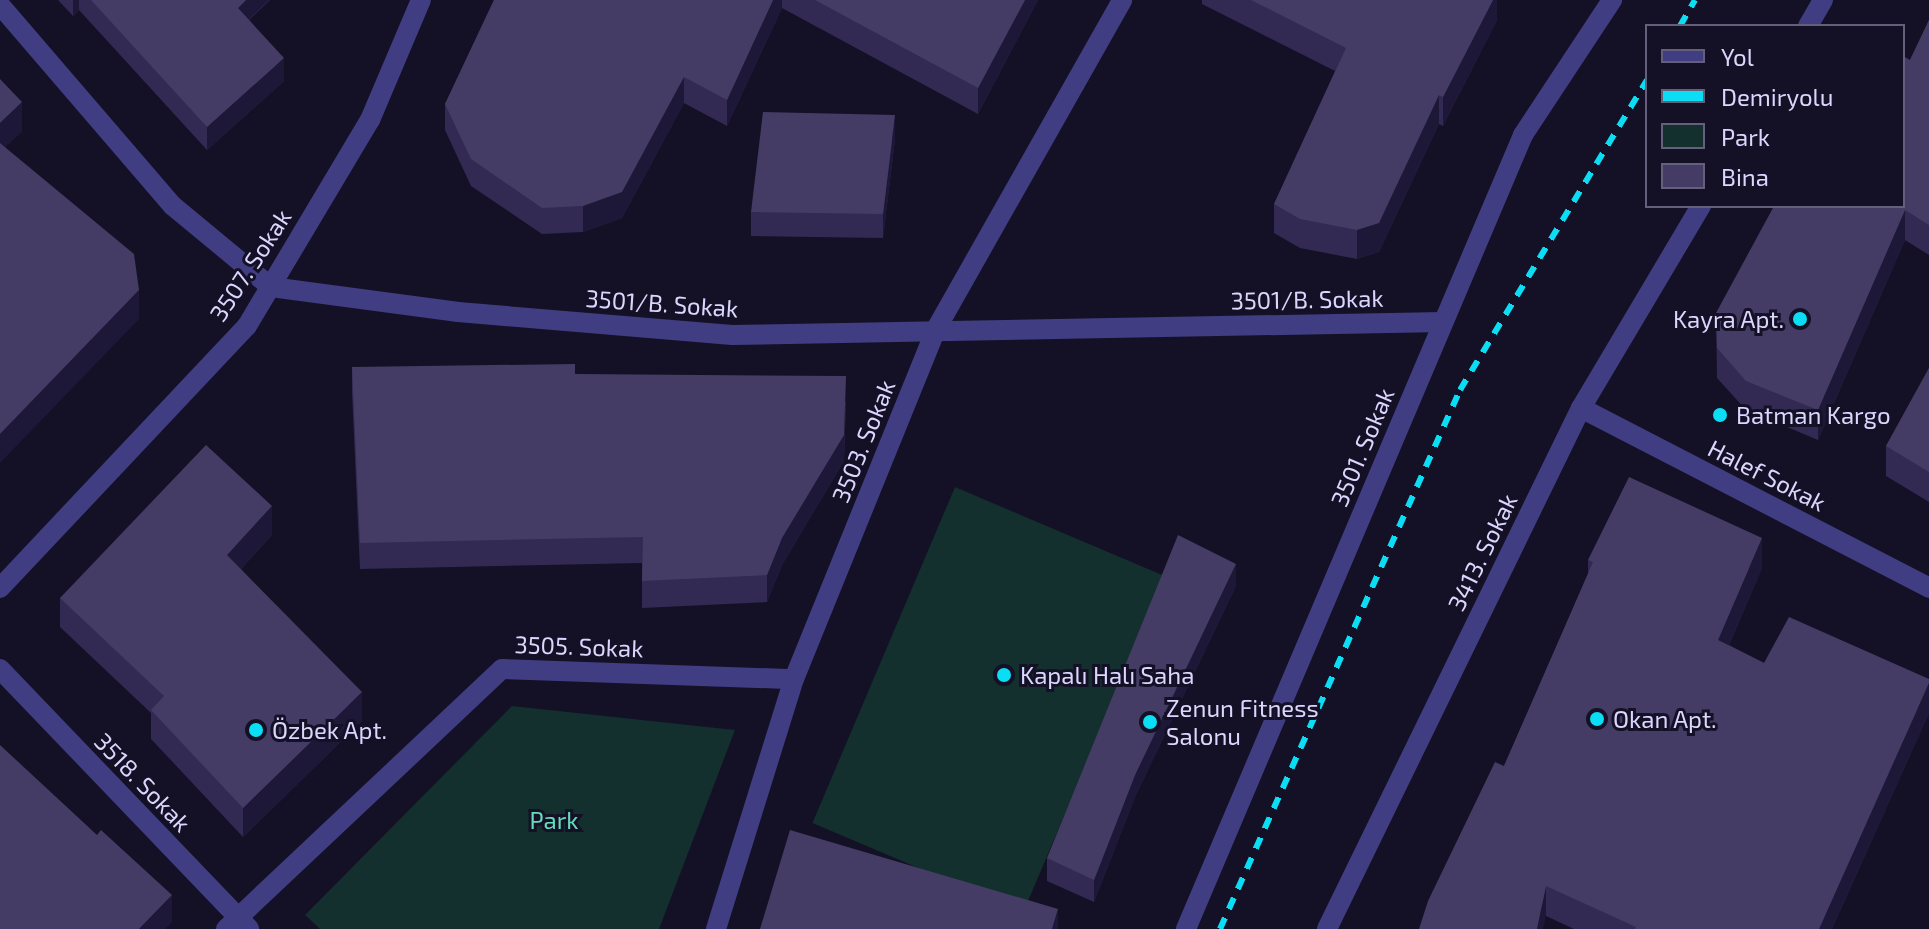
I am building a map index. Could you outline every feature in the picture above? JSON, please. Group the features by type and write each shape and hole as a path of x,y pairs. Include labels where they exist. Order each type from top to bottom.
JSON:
{"street":[{"name":"3507. Sokak","path":"0,588 247,326 370,120 421,0"},
{"name":"3503. Sokak","path":"716,929 794,679 935,331 1122,0"},
{"name":"3501. Sokak","path":"1186,929 1523,135 1612,0"},
{"path":"1809,24 1823,0"},
{"path":"0,5 173,206 271,287"},
{"name":"3413. Sokak","path":"1327,929 1581,408 1700,208"},
{"name":"3501/B. Sokak","path":"271,287 458,312 732,335 1443,322"},
{"name":"Halef Sokak","path":"1581,408 1929,588"},
{"name":"3518. Sokak","path":"0,669 237,925"},
{"name":"3505. Sokak","path":"237,925 502,669 794,679"}],"green space":[{"name":"Kapalı Halı Saha","path":"955,487 1166,576 1023,912 812,823"},
{"name":"Park","path":"512,706 735,730 659,929 320,929 305,915"}],"building":[{"path":"91,0 246,0 238,8 284,58 207,127"},
{"path":"494,0 773,0 727,100 684,77 622,192 583,206 542,208 471,159 445,104"},
{"path":"815,0 1025,0 978,88"},
{"path":"1251,0 1493,0 1443,97 1439,95 1379,223 1357,230 1300,219 1274,204 1346,48"},
{"path":"1929,20 1929,225 1905,210 1818,410 1746,381 1717,348 1716,313 1773,208 1905,208 1905,57 1910,60"},
{"path":"0,79 22,102 0,123"},
{"path":"763,112 895,115 883,214 751,212"},
{"path":"0,143 134,254 139,290 0,434"},
{"path":"575,364 575,374 846,376 844,435 782,538 767,575 642,581 643,537 360,543 352,367"},
{"path":"1929,368 1929,472 1886,446"},
{"path":"206,445 272,506 227,555 362,692 243,808 151,710 164,696 60,598"},
{"path":"1629,477 1762,538 1718,640 1764,663 1789,617 1929,679 1819,929 1635,929 1546,886 1537,929 1419,929 1428,901 1495,762 1504,766 1593,562 1588,560"},
{"path":"1178,535 1236,564 1135,775 1094,880 1047,858"},
{"path":"0,745 97,835 101,830 172,895 139,929 0,929"},
{"path":"790,830 1058,909 1052,929 760,929"}],"railway":[{"path":"1681,24 1695,0"},
{"path":"1220,929 1460,390 1645,83"}],"place":[{"name":"Kayra Apt.","path":"1800,319"},
{"name":"Batman Kargo","path":"1720,415"},
{"name":"Kapalı Halı Saha","path":"1004,675"},
{"name":"Okan Apt.","path":"1597,719"},
{"name":"Zenun Fitness Salonu","path":"1150,722"},
{"name":"Özbek Apt.","path":"256,730"}]}
